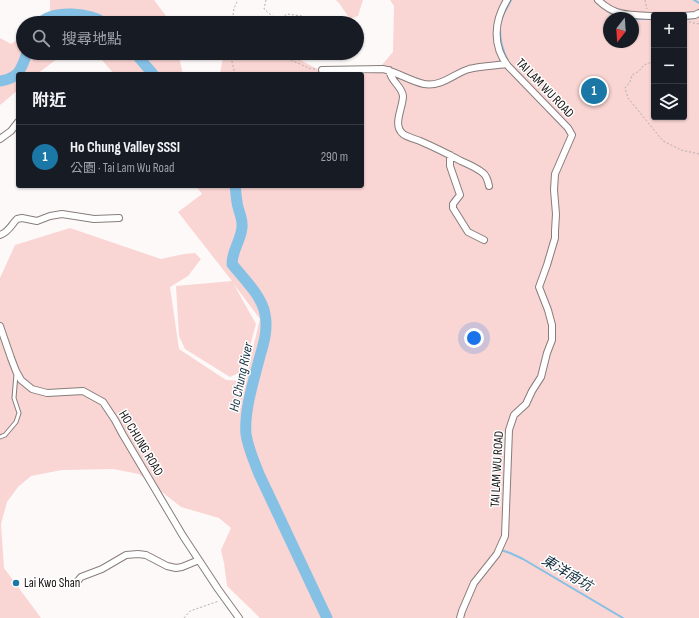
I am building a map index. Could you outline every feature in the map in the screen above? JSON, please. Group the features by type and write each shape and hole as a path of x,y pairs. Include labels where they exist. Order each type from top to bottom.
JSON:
{"street":[{"name":"TAI LAM WU ROAD","path":"460,618 474,583 498,554 505,536 509,430 514,415 526,404 532,390 541,377 546,353 552,340 552,325 548,310 538,287 556,238 554,190 555,174 572,135 568,128 506,64 502,58 496,28 498,18 507,0"},
{"path":"598,0 618,13 629,16 651,16"},
{"path":"687,16 696,15 699,13"},
{"path":"322,70 383,69 420,83 436,84 446,81 454,75 470,69 506,64"},
{"path":"389,70 390,75 403,94 403,102 398,123 403,134 473,167 482,173 489,186"},
{"path":"0,140 16,126"},
{"path":"450,155 450,166 460,195 453,204 453,208 468,232 484,240"},
{"path":"0,235 5,234 17,219 22,218 37,221 50,216 62,214 94,219 119,218"},
{"name":"HO CHUNG ROAD","path":"0,326 16,371 21,380 32,390 47,393 83,391 103,402 183,536 239,618"},
{"path":"77,582 81,577 102,569 126,555 146,555 167,566 176,568 199,560"}],"lane":[{"path":"0,437 5,435 16,422 19,413 14,398 16,371"}],"path":[{"path":"233,16 234,8 238,0"},
{"path":"266,0 264,9 272,16"},
{"path":"645,0 651,16"},
{"path":"285,16 287,14 302,16"},
{"path":"687,22 699,24"},
{"path":"232,60 234,72"},
{"path":"291,60 312,69 322,70"},
{"path":"651,62 644,65 639,71 632,74 630,82 625,88 628,98 663,141 681,150 699,154"},
{"path":"184,618 190,611 225,599"}],"shaded area":[{"path":"50,0 154,0 166,16 50,16"},
{"path":"336,0 363,0 358,16 348,16"},
{"path":"390,0 699,0 699,618 260,618 227,586 221,550 231,528 219,518 181,507 139,474 113,469 62,470 31,476 18,487 7,502 1,524 4,568 41,618 0,618 0,278 15,245 70,228 161,259 195,253 201,259 188,276 170,287 179,349 226,380 245,381 260,319 233,283 256,324 243,371 230,377 185,349 179,336 176,286 232,281 178,212 202,194 198,188 364,188 364,74 375,73 393,52 394,6"},
{"path":"0,38 11,44 16,41 16,60 56,60 40,72 16,72 16,92 0,105"},
{"path":"102,60 180,60 183,72 112,72"},
{"path":"223,60 300,60 323,72 220,72"}],"waterway":[{"path":"501,21 511,0"},
{"path":"694,0 699,3"},
{"name":"Ho Chung River","path":"54,16 63,14 86,16"},
{"path":"687,19 695,18"},
{"path":"639,19 651,19"},
{"path":"500,31 502,46 508,61"},
{"name":"Ho Chung River","path":"18,72 21,69 24,60"},
{"name":"Ho Chung River","path":"141,60 151,72"},
{"name":"Ho Chung River","path":"0,81 11,78 16,74"},
{"name":"Ho Chung River","path":"235,188 242,227 240,237 233,254 232,264 256,294 263,307 266,320 264,341 252,385 246,415 247,439 259,474 327,618"},
{"name":"東洋南坑","path":"501,550 523,559 623,618"}],"place":[{"name":"Ho Chung Valley SSSI","path":"594,91"},
{"name":"Lai Kwo Shan","path":"16,583"}]}
